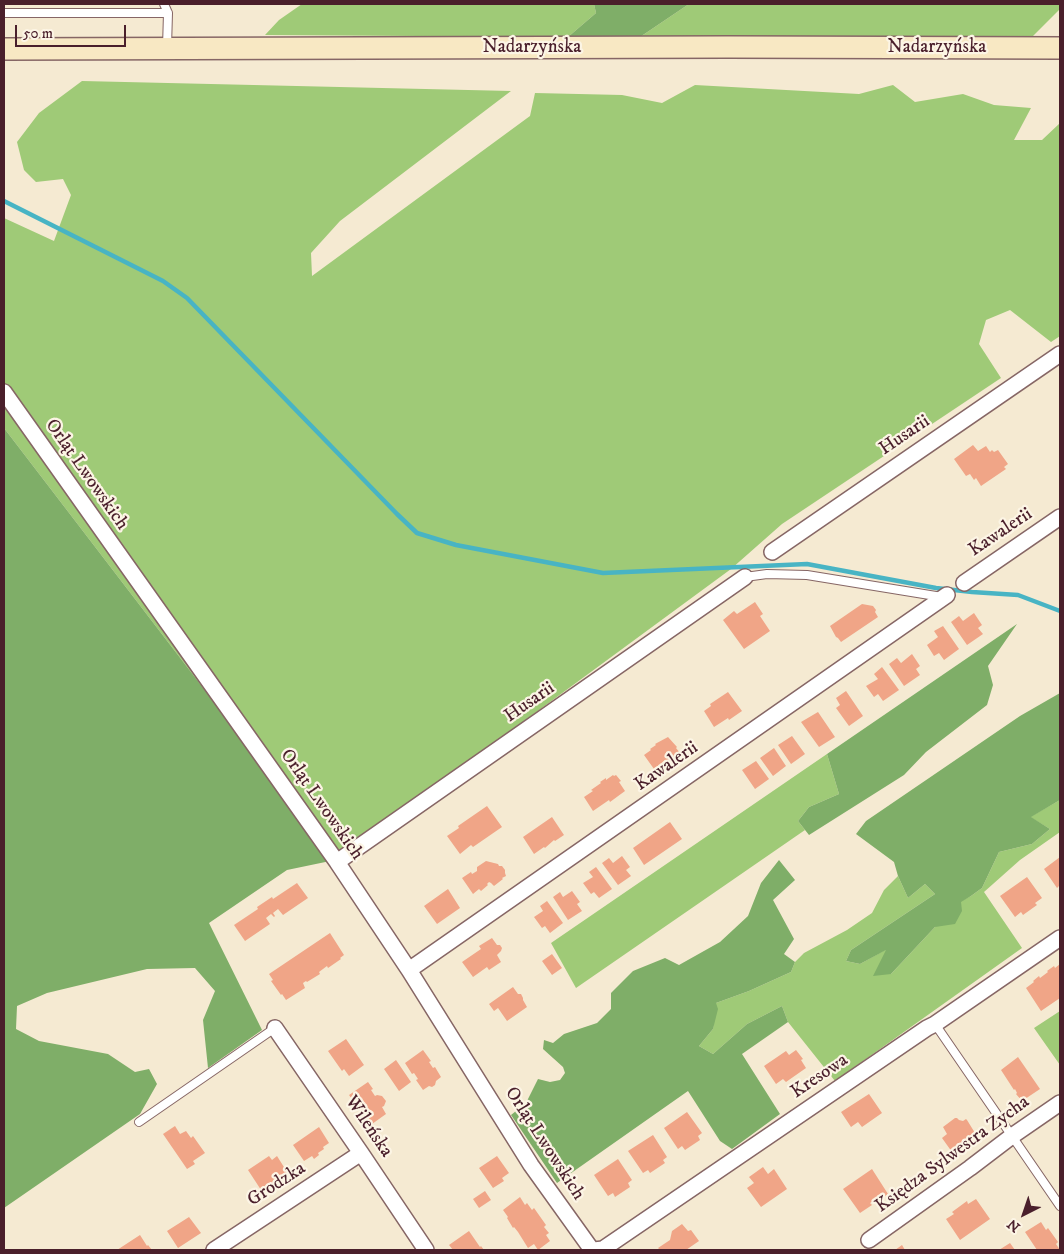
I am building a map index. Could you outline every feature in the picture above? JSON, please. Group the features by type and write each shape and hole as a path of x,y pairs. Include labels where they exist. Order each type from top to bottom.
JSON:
{"main road":[{"name":"Nadarzyńska","path":"4,50 708,47 1060,48"}],"street":[{"name":"Husarii","path":"772,552 1060,354"},
{"name":"Orląt Lwowskich","path":"4,392 337,862 410,970 531,1165 598,1250"},
{"name":"Kawalerii","path":"964,583 1060,517"},
{"name":"Husarii","path":"337,862 745,577"},
{"name":"Kawalerii","path":"410,970 946,597"},
{"name":"Kresowa","path":"598,1250 1060,938"},
{"name":"Wileńska","path":"275,1028 362,1153 426,1250"},
{"name":"Księdza Sylwestra Zycha","path":"869,1240 1060,1103"},
{"name":"Grodzka","path":"214,1250 362,1153"}],"lane":[{"path":"4,13 167,7 167,49"},
{"path":"745,577 767,574 807,575 946,597"},
{"path":"935,1024 1060,1206"},
{"path":"139,1122 275,1028"}],"green space":[{"path":"302,4 594,4 596,13 568,37 265,35 279,20"},
{"path":"594,4 689,4 640,37 568,37 596,13"},
{"path":"689,4 1060,4 1060,9 1030,39 640,37"},
{"path":"82,81 511,91 340,221 311,253 312,276 530,116 535,93 622,95 662,103 695,85 859,94 893,85 915,102 963,94 994,105 1031,108 1014,140 1042,140 1060,123 1060,336 1051,342 1010,310 986,320 979,344 1001,378 782,524 731,569 335,860 4,428 4,218 54,241 71,195 63,179 36,182 24,170 17,142 39,113"},
{"path":"4,428 335,860 287,870 209,923 262,1030 208,1068 203,1020 215,991 195,968 147,969 47,993 17,1006 16,1029 39,1041 108,1054 135,1072 149,1069 157,1084 140,1114 4,1208"},
{"path":"1017,624 988,666 993,685 987,705 926,752 904,775 809,835 798,821 809,807 839,794 827,754"},
{"path":"1060,693 1060,800 1031,817 1050,829 1032,844 999,852 982,888 961,902 962,911 955,924 935,927 891,974 873,976 886,950 860,964 846,961 851,950 935,894 925,884 908,898 894,862 856,834 866,821 1020,716"},
{"path":"827,754 839,794 809,807 798,821 805,830 576,988 551,943"},
{"path":"1060,800 1060,832 1020,860 984,892 1022,948 835,1081 788,1022 782,1006 747,1024 713,1054 699,1046 713,1029 716,1003 749,991 791,972 795,962 804,953 847,930 872,913 884,890 898,876 908,898 925,884 935,894 851,950 846,961 860,964 887,949 891,974 961,901 982,888 999,852 1032,844 1050,829 1030,817"},
{"path":"779,860 795,880 773,900 794,939 784,954 795,962 791,972 749,991 716,1003 718,1009 713,1029 699,1046 713,1054 747,1024 782,1006 788,1022 742,1054 780,1114 732,1149 720,1141 688,1091 557,1183 511,1115 526,1103 538,1079 550,1082 560,1080 565,1073 563,1067 543,1049 544,1040 553,1043 564,1034 597,1023 611,1009 611,993 633,971 665,958 679,965 720,942 748,916 761,883"},
{"path":"1060,1011 1060,1065 1034,1028"}],"building":[{"path":"973,445 978,451 986,446 990,452 998,450 1008,464 1004,467 1006,469 981,486 976,478 974,480 970,474 966,476 954,459"},
{"path":"755,602 763,614 760,616 770,631 744,649 723,620 734,611 737,614"},
{"path":"862,604 873,606 878,617 841,642 830,626"},
{"path":"974,613 982,625 978,628 983,634 967,645 951,622 959,616 963,621"},
{"path":"943,626 959,649 944,660 939,653 934,656 927,645 938,637 934,631"},
{"path":"912,654 920,666 916,669 920,675 904,686 889,664 897,658 901,663"},
{"path":"882,667 899,690 883,701 878,694 874,697 866,686 878,679 874,674"},
{"path":"846,691 863,716 849,726 836,708 840,705 836,698"},
{"path":"728,692 742,711 714,727 704,711 711,706 710,704"},
{"path":"818,712 835,737 819,747 801,722"},
{"path":"792,736 805,754 791,764 778,745"},
{"path":"668,737 680,753 668,763 665,760 654,769 644,755 655,744"},
{"path":"774,748 786,766 773,776 760,758"},
{"path":"756,761 769,779 755,789 742,770"},
{"path":"616,775 621,781 619,782 625,791 593,811 584,797 593,791 591,790 600,782"},
{"path":"487,806 502,827 473,847 471,845 460,854 447,836"},
{"path":"552,817 564,835 534,854 523,837"},
{"path":"670,822 682,839 644,865 633,848"},
{"path":"622,856 630,867 626,870 631,876 618,885 602,863 609,858 613,863"},
{"path":"1060,857 1060,885 1057,888 1044,869"},
{"path":"486,861 502,866 506,876 494,886 489,882 481,891 479,889 473,894 462,878 471,872 472,874 477,871 477,867"},
{"path":"596,867 612,889 599,898 594,892 591,894 583,883 593,877 589,872"},
{"path":"1027,877 1042,898 1035,903 1037,905 1023,915 1021,912 1015,917 1000,896"},
{"path":"297,883 308,898 283,915 278,909 273,913 274,917 271,914 266,918 270,924 245,941 234,925 272,897 273,899"},
{"path":"448,889 460,908 437,924 424,906"},
{"path":"572,891 580,902 577,904 582,911 568,920 553,897 560,892 563,897"},
{"path":"547,901 563,923 550,933 545,926 542,928 534,917 543,911 540,906"},
{"path":"330,933 344,955 328,968 327,966 319,972 320,974 303,983 305,988 286,1000 271,981 273,980 269,974"},
{"path":"492,938 502,948 497,955 501,962 489,970 487,967 473,977 462,962 481,949 479,946"},
{"path":"552,954 562,968 552,975 542,961"},
{"path":"1060,964 1060,998 1041,1011 1026,988 1039,976 1040,978 1054,966 1055,968"},
{"path":"513,987 518,994 521,994 527,1007 507,1021 498,1008 494,1011 489,1004"},
{"path":"346,1039 364,1065 349,1076 344,1069 342,1071 328,1051"},
{"path":"423,1050 431,1061 429,1062 433,1068 435,1067 441,1077 436,1081 435,1085 423,1090 416,1080 418,1079 414,1073 412,1074 405,1063"},
{"path":"796,1050 803,1059 801,1060 806,1068 786,1082 783,1079 776,1084 764,1066 786,1051 789,1055"},
{"path":"1018,1057 1040,1089 1022,1101 1001,1070"},
{"path":"396,1060 411,1082 399,1091 384,1069"},
{"path":"368,1082 375,1096 382,1096 386,1101 382,1107 386,1114 372,1124 358,1108 360,1106 356,1100 354,1102 349,1095"},
{"path":"869,1094 882,1113 862,1127 858,1122 851,1127 841,1112"},
{"path":"687,1112 702,1133 698,1136 700,1140 685,1150 682,1146 678,1149 664,1128"},
{"path":"955,1118 963,1121 966,1119 975,1133 962,1143 963,1145 952,1152 942,1138 947,1134 943,1127"},
{"path":"175,1126 180,1134 186,1131 191,1138 193,1136 205,1153 193,1161 195,1164 187,1169 163,1134"},
{"path":"319,1127 329,1143 323,1147 324,1149 314,1159 312,1156 304,1161 293,1145"},
{"path":"653,1135 667,1157 663,1160 665,1163 650,1173 648,1170 643,1173 628,1151"},
{"path":"269,1156 272,1160 277,1156 289,1175 263,1193 248,1170"},
{"path":"497,1156 509,1173 502,1178 504,1181 493,1188 479,1168"},
{"path":"618,1159 632,1180 628,1183 630,1187 615,1197 613,1193 608,1196 594,1175"},
{"path":"763,1167 768,1174 774,1169 787,1189 761,1207 747,1188 754,1183 749,1177"},
{"path":"872,1169 888,1194 875,1203 873,1201 870,1203 872,1205 860,1213 843,1189"},
{"path":"567,1178 572,1185 568,1188 563,1181"},
{"path":"485,1191 491,1200 479,1208 473,1199"},
{"path":"520,1197 525,1205 527,1203 532,1210 534,1208 546,1225 544,1227 549,1233 546,1235 550,1241 538,1250 534,1244 528,1248 518,1232 513,1228 503,1210"},
{"path":"976,1199 990,1219 960,1240 946,1219 967,1201 968,1204"},
{"path":"189,1217 201,1233 178,1248 167,1231"},
{"path":"1041,1222 1058,1242 1056,1244 1060,1250 1037,1250 1025,1232"},
{"path":"682,1224 688,1231 691,1230 699,1241 686,1250 660,1250 658,1248 670,1240 672,1231"},
{"path":"469,1231 484,1250 453,1250 449,1245"},
{"path":"140,1235 152,1250 117,1250"},
{"path":"1010,1243 1015,1250 999,1250"},
{"path":"902,1245 905,1250 895,1250"}],"waterway":[{"path":"4,201 163,281 187,298 417,533 456,545 603,573 807,564 936,588 1018,595 1060,611"}]}
